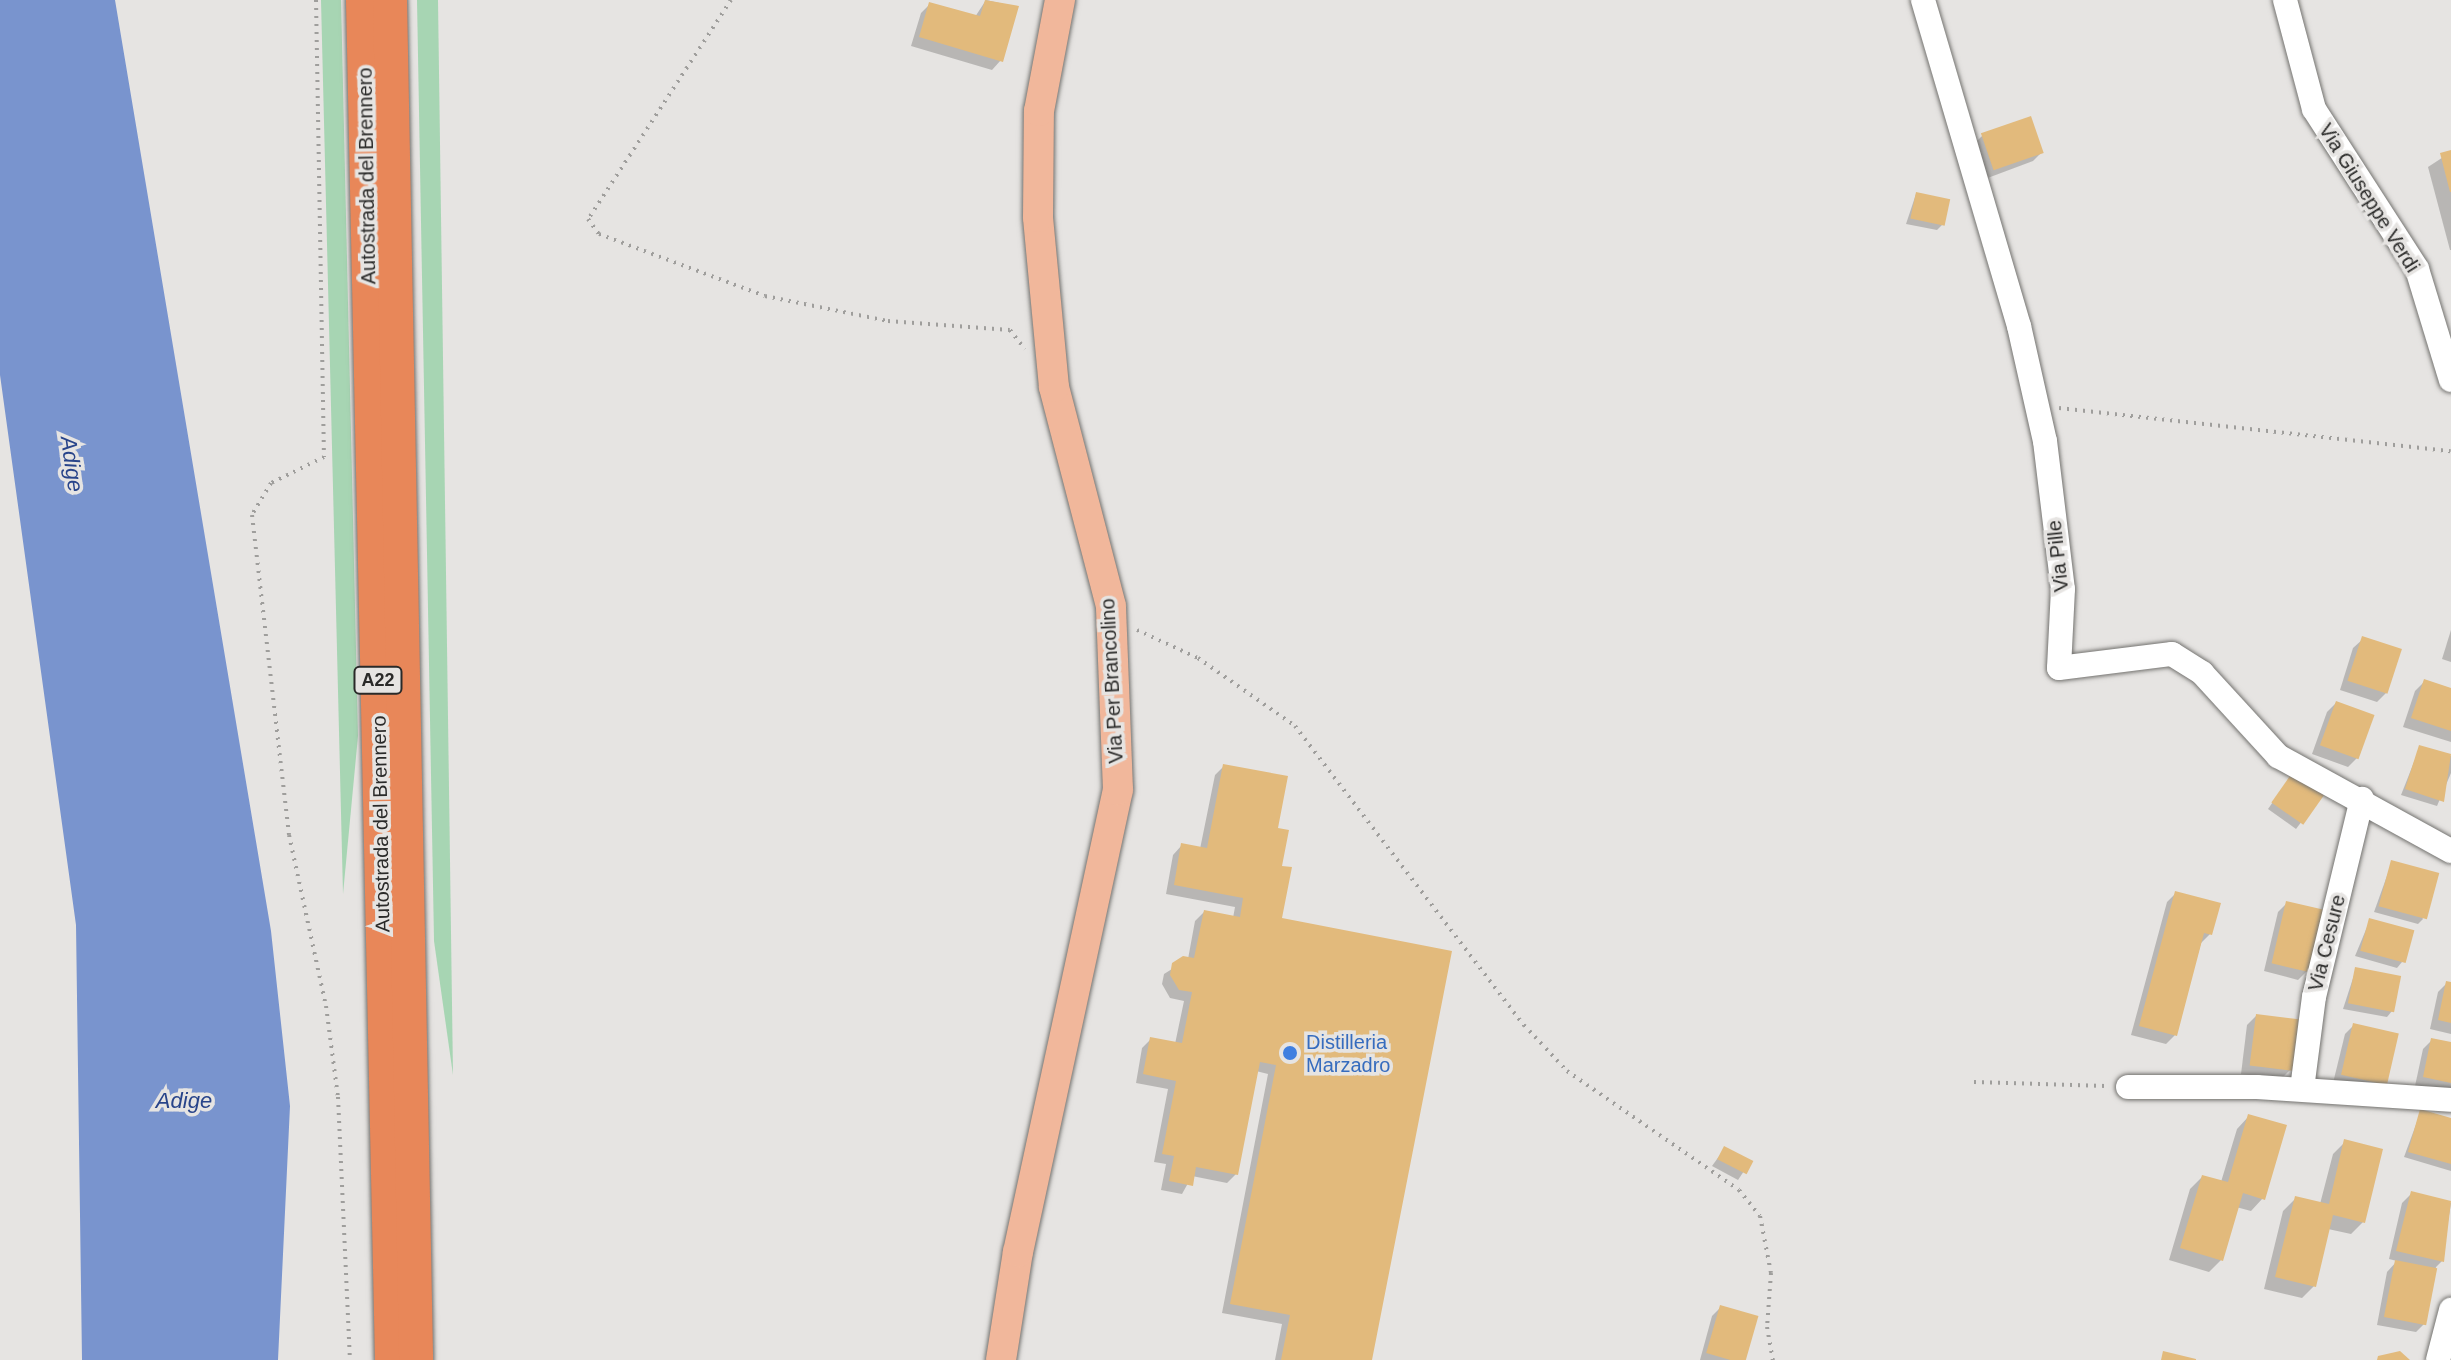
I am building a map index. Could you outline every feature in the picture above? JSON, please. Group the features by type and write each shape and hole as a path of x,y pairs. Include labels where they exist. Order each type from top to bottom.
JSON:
{"highway":[{"name":"Autostrada del Brennero","path":"363,0 392,1360"},
{"name":"Autostrada del Brennero","path":"390,0 416,1360"}],"main road":[{"name":"Via Per Brancolino","path":"1001,1360 1018,1252 1118,790 1112,625 1096,541 1054,387 1038,217 1039,111 1060,0"}],"street":[{"name":"Via Pille","path":"1923,0 2019,326 2037,405 2063,589 2059,668 2172,654 2202,673 2278,756 2362,799 2451,851"},
{"name":"Via Giuseppe Verdi","path":"2285,0 2314,109 2417,269 2451,380"},
{"name":"Via Cesure","path":"2302,1089 2314,997 2362,799"},
{"path":"2128,1087 2302,1089 2451,1100"},
{"path":"2438,1360 2451,1310"}],"path":[{"path":"316,0 324,457 271,483 252,515 289,835 326,1006 338,1097 350,1360"},
{"path":"731,0 588,219 599,234 765,296 888,321 1010,330 1027,353"},
{"path":"2037,405 2451,451"},
{"path":"1112,625 1143,631 1198,658 1295,726 1524,1025 1567,1071 1739,1190 1760,1216 1771,1273 1767,1327 1773,1360"},
{"path":"1974,1082 2128,1087"}],"green space":[{"path":"321,0 341,0 358,736 343,894"},
{"path":"417,0 438,0 453,1075 434,941"}],"water":[{"name":"Adige","path":"0,0 115,0 271,931 290,1106 278,1360 82,1360 76,925 0,375"}],"building":[{"path":"985,0 1019,6 1003,62 919,37 929,2 980,16"},
{"path":"2031,116 2044,153 1994,170 1981,133"},
{"path":"2451,150 2451,192 2450,192 2440,153"},
{"path":"1916,192 1950,199 1945,226 1910,218"},
{"path":"2362,636 2402,649 2387,694 2347,681"},
{"path":"2424,679 2451,688 2451,731 2411,718"},
{"path":"2336,701 2375,715 2358,759 2320,745"},
{"path":"2419,745 2451,754 2444,802 2405,789"},
{"name":"Distilleria Marzadro","path":"1223,764 1288,776 1278,828 1289,830 1282,866 1292,867 1282,918 1452,951 1372,1360 1281,1360 1290,1315 1230,1304 1276,1065 1260,1062 1238,1175 1196,1167 1193,1186 1169,1181 1174,1156 1162,1154 1176,1081 1143,1074 1150,1037 1182,1043 1192,992 1179,990 1170,975 1172,963 1183,956 1194,958 1204,910 1240,917 1243,898 1174,885 1181,843 1207,848"},
{"path":"2292,773 2324,795 2303,825 2271,802"},
{"path":"2391,860 2439,873 2427,919 2379,906"},
{"path":"2175,891 2221,903 2212,935 2204,933 2177,1036 2139,1026"},
{"path":"2286,901 2324,910 2310,972 2272,963"},
{"path":"2369,918 2414,930 2406,963 2360,951"},
{"path":"2355,967 2401,976 2394,1012 2348,1003"},
{"path":"2446,981 2451,982 2451,1023 2438,1020"},
{"path":"2256,1014 2299,1019 2292,1071 2250,1066"},
{"path":"2353,1023 2399,1034 2387,1085 2341,1075"},
{"path":"2431,1038 2451,1042 2451,1083 2423,1077"},
{"path":"2420,1109 2451,1118 2451,1164 2408,1152"},
{"path":"2248,1114 2287,1125 2265,1200 2243,1193 2223,1261 2180,1248 2202,1175 2228,1182"},
{"path":"2344,1139 2383,1149 2365,1223 2333,1215 2316,1287 2275,1277 2295,1196 2329,1204"},
{"path":"1724,1146 1753,1161 1747,1174 1717,1159"},
{"path":"2411,1191 2451,1201 2444,1262 2396,1251"},
{"path":"2395,1260 2437,1268 2426,1325 2384,1317"},
{"path":"1720,1305 1758,1316 1746,1360 1730,1360 1706,1353"},
{"path":"2163,1351 2196,1359 2196,1360 2161,1360"},
{"path":"2400,1351 2410,1360 2377,1360 2378,1356"}],"place":[{"name":"Distilleria Marzadro","path":"1290,1053"}]}
